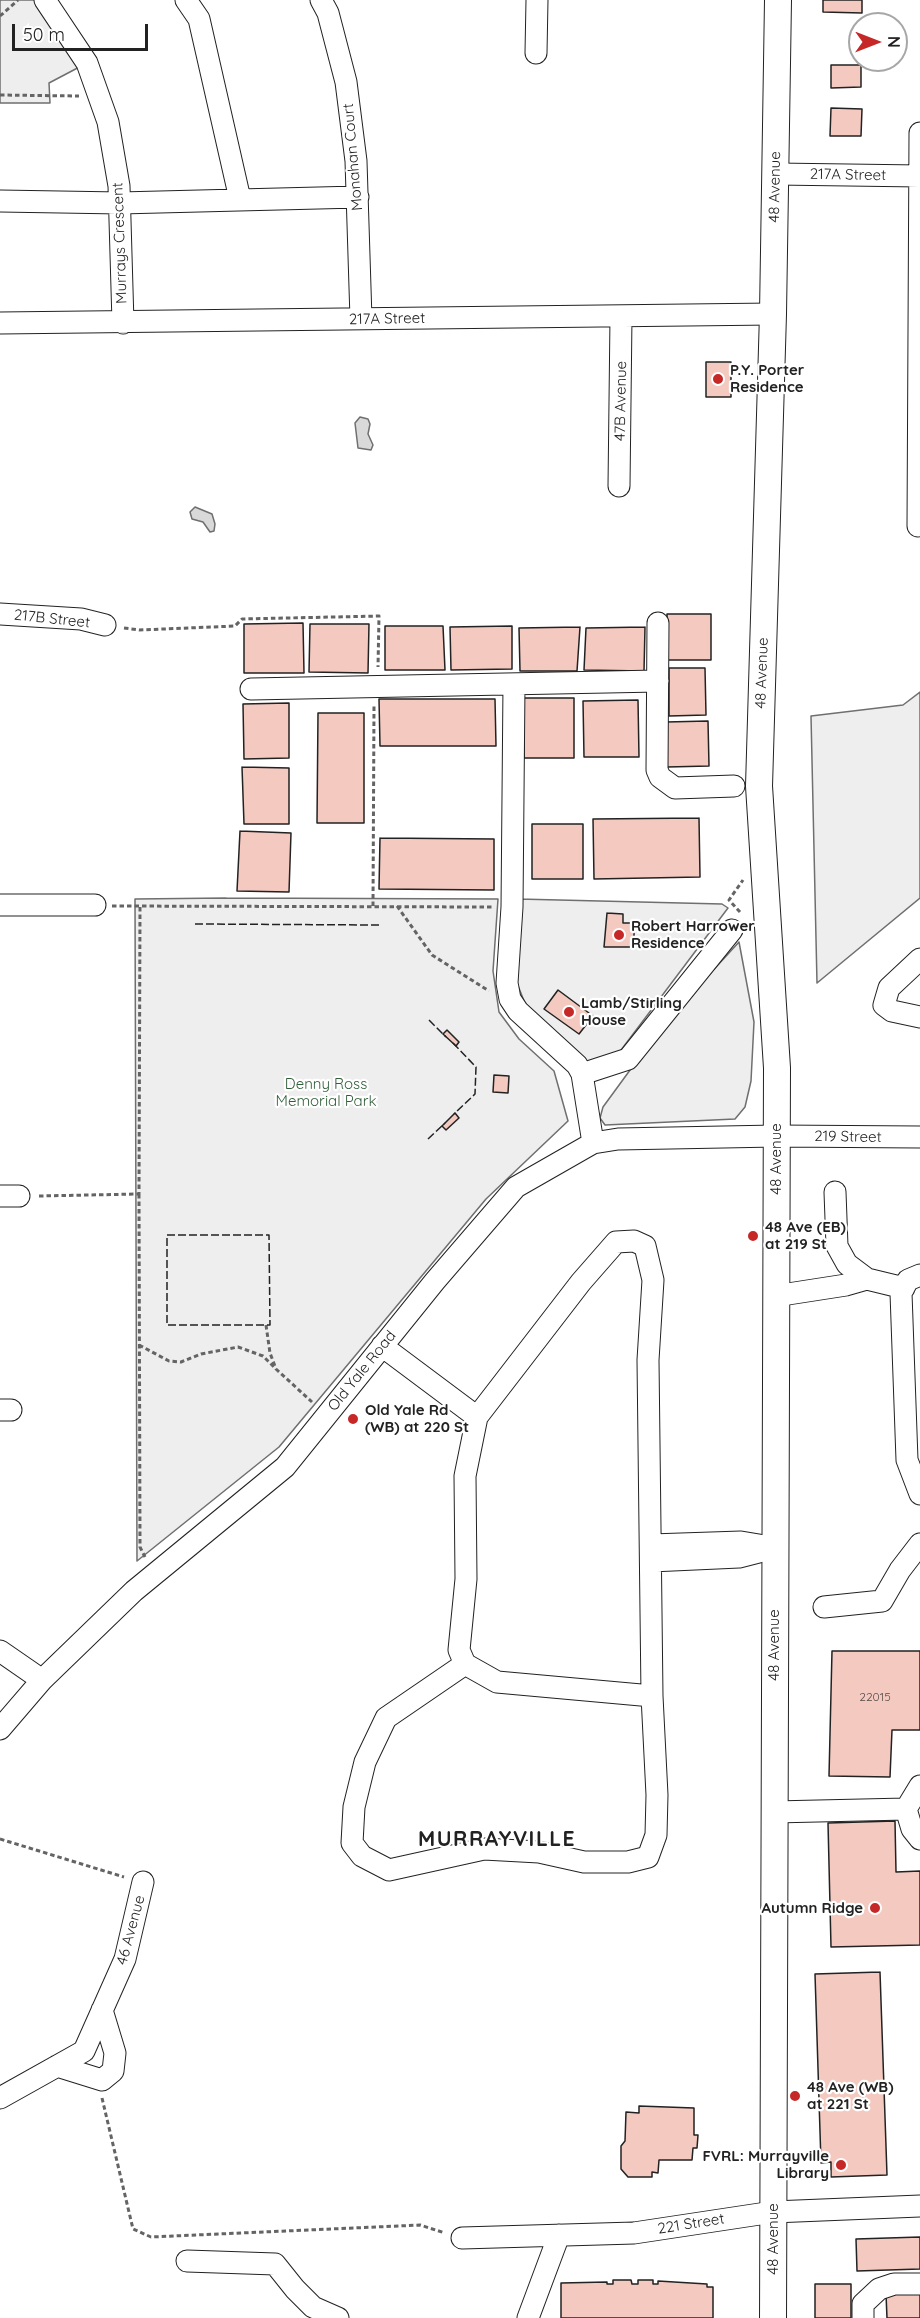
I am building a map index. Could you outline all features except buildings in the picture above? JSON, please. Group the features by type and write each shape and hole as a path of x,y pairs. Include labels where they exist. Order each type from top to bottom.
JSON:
{"main road":[{"name":"48 Avenue","path":"772,2318 777,1068 759,786 773,314 778,0"}],"street":[{"name":"Murrays Crescent","path":"45,0 87,63 108,122 120,203 123,323"},
{"path":"186,0 199,19 240,198"},
{"name":"Monahan Court","path":"321,0 328,13 346,82 356,161 361,319"},
{"path":"536,53 537,0"},
{"path":"918,526 920,133"},
{"name":"217A Street","path":"776,174 920,176"},
{"path":"0,201 120,203 240,198 358,197"},
{"name":"217A Street","path":"0,323 773,314"},
{"name":"47B Avenue","path":"619,486 621,317"},
{"name":"217B Street","path":"0,614 81,619 105,625"},
{"path":"658,623 657,770 660,777 675,788 734,786"},
{"path":"250,689 658,681"},
{"path":"514,684 512,907 507,983 510,999 518,1011 577,1065 582,1074 593,1143"},
{"path":"0,905 95,905"},
{"path":"582,1074 628,1059 738,922"},
{"path":"920,959 889,987 884,1005 892,1011 920,1017"},
{"name":"219 Street","path":"776,1136 920,1137"},
{"name":"Old Yale Road","path":"0,1729 42,1680 154,1575 285,1467 382,1346 516,1187 593,1143 657,1137 776,1136"},
{"path":"835,1192 837,1245 847,1264 867,1279"},
{"path":"465,1664 386,1718 365,1762 354,1807 352,1843 362,1856 389,1870 484,1849 539,1852 584,1862 628,1862 648,1857 656,1835 657,1796 652,1696 648,1360 653,1280 645,1246 634,1241 616,1242 581,1282 477,1417 465,1476 466,1579 459,1650 465,1664 497,1682 652,1696"},
{"path":"775,1296 846,1285 867,1279 912,1282"},
{"path":"912,1282 901,1293 907,1460 920,1494"},
{"path":"382,1346 477,1417"},
{"path":"651,1553 741,1542 774,1548"},
{"path":"824,1607 882,1601 900,1570 920,1544"},
{"path":"0,1651 42,1680"},
{"path":"920,1786 906,1809 912,1829 920,1839"},
{"path":"774,1812 906,1809"},
{"name":"46 Avenue","path":"0,2098 84,2051 125,1959 143,1882"},
{"path":"57,2066 102,2080 113,2071 115,2053 102,2010"},
{"name":"221 Street","path":"462,2238 634,2233 773,2212 920,2206"},
{"path":"528,2318 559,2235"},
{"path":"187,2261 275,2264 317,2312 338,2318"},
{"path":"863,2318 862,2304 879,2289 894,2284 920,2283"}],"path":[{"path":"0,16 18,0"},
{"path":"0,94 99,96"},
{"path":"738,922 729,900 748,874"},
{"path":"95,905 512,907"},
{"path":"140,906 140,1547 154,1575"},
{"path":"397,906 432,955 495,995 510,999"},
{"path":"9,1196 139,1194"},
{"path":"266,1325 270,1353 276,1369"},
{"path":"139,1345 169,1361 181,1362 201,1354 238,1347 263,1356 326,1414"},
{"path":"0,1839 143,1882"},
{"path":"97,2079 134,2229 151,2237 420,2225 462,2238"}],"green space":[{"path":"0,0 45,0 87,63 49,83 50,103 0,103"},
{"path":"920,692 920,898 817,983 811,716 903,705"},
{"name":"Denny Ross Memorial Park","path":"135,899 498,899 493,971 499,1012 519,1039 554,1071 568,1121 486,1199 279,1447 137,1561"},
{"path":"518,899 722,904 728,908 603,1074 565,1046 528,1011 513,973"},
{"path":"739,942 754,1022 751,1081 745,1107 735,1119 605,1125 600,1118 603,1107 663,1025"}],"shaded area":[{"path":"360,417 368,419 370,424 368,434 373,445 371,450 358,448 355,423"},
{"path":"195,507 212,514 215,524 214,531 210,532 203,522 192,519 190,512"}],"fence":[{"path":"195,924 379,925"},
{"path":"429,1020 446,1037"},
{"path":"453,1043 476,1067 475,1094 454,1114"},
{"path":"428,1139 445,1123"},
{"path":"167,1235 269,1235 270,1325 167,1325 167,1235"}],"place":[{"name":"P.Y. Porter Residence","path":"718,379"},
{"name":"Robert Harrower Residence","path":"619,935"},
{"name":"Lamb/Stirling House","path":"569,1012"},
{"name":"48 Ave (EB) at 219 St","path":"753,1236"},
{"name":"Old Yale Rd (WB) at 220 St","path":"353,1419"},
{"name":"Autumn Ridge","path":"875,1908"},
{"name":"48 Ave (WB) at 221 St","path":"795,2096"},
{"name":"FVRL: Murrayville Library","path":"841,2165"}],"district":[{"name":"MURRAYVILLE","path":"497,1840"}]}
